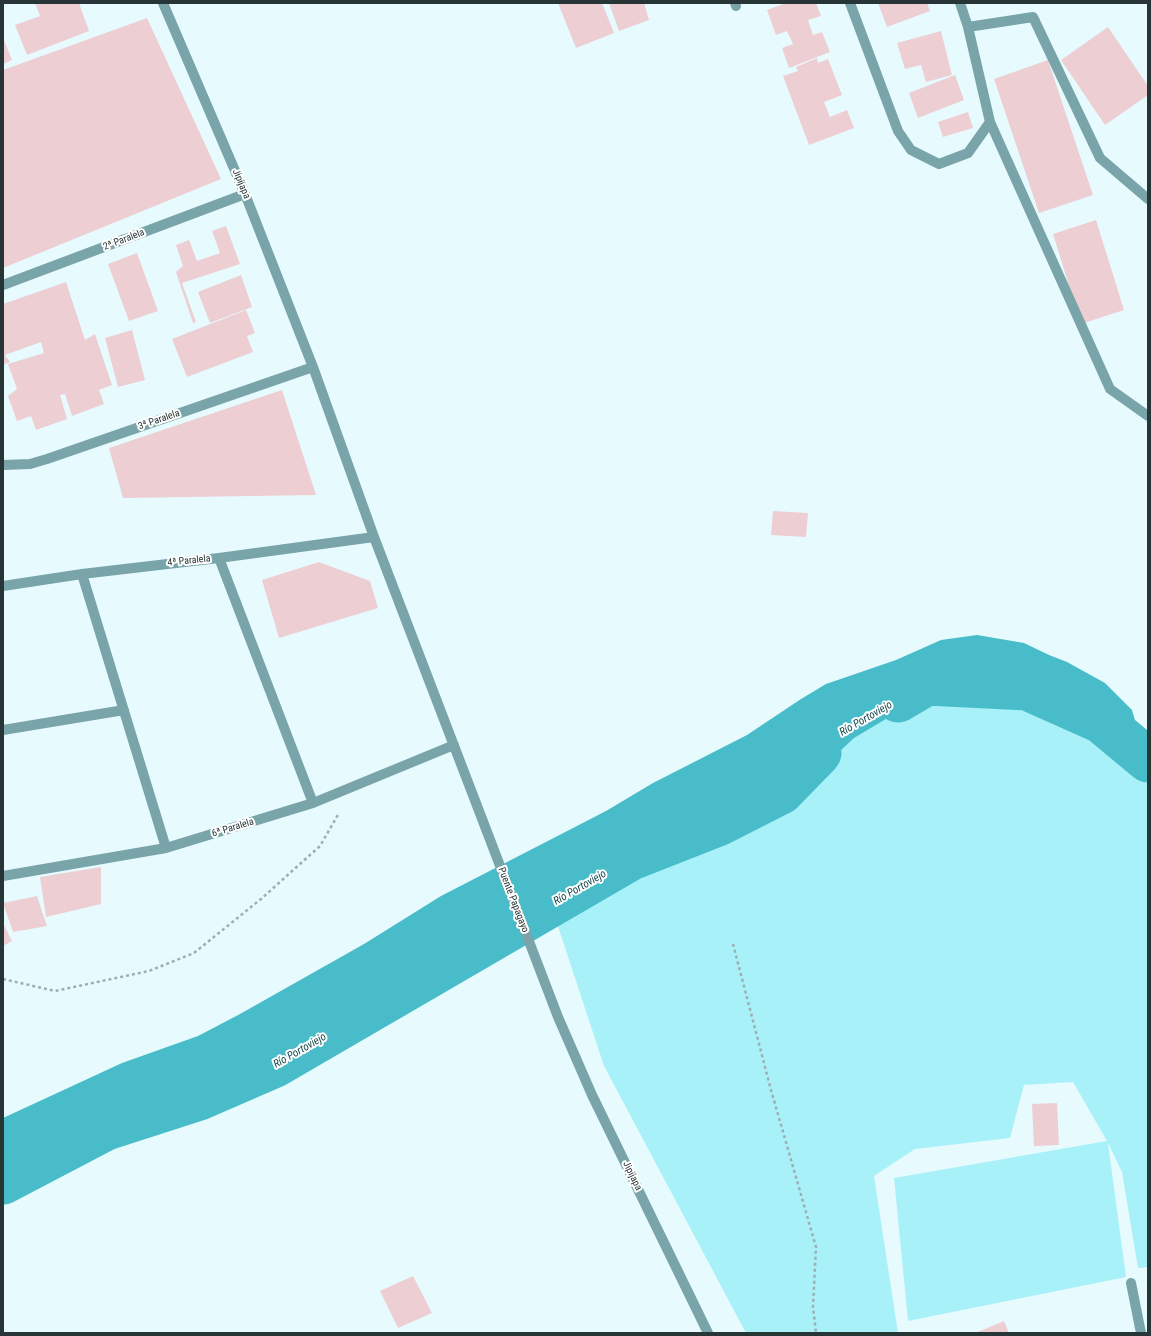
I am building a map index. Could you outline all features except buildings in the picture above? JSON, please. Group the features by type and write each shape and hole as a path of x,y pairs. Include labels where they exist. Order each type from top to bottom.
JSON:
{"street":[{"name":"Jipijapa","path":"163,3 245,194 313,367 374,537"},
{"path":"850,3 898,131 912,150 939,164 968,153 990,122"},
{"path":"960,3 968,27 990,122 1110,389 1148,416"},
{"path":"968,27 1033,17 1100,158 1148,199"},
{"name":"2ª Paralela","path":"3,285 245,194"},
{"name":"3ª Paralela","path":"3,465 30,464 47,459 313,367"},
{"name":"4ª Paralela","path":"3,586 82,574 219,558 374,537"},
{"name":"Puente Papagayo","path":"374,537 558,1017"},
{"path":"219,558 313,803"},
{"path":"82,574 166,848"},
{"path":"3,730 124,710"},
{"name":"6ª Paralela","path":"3,876 166,848 313,803 353,788 454,745"},
{"name":"Jipijapa","path":"558,1017 592,1095 708,1333"},
{"path":"1131,1284 1141,1333"}],"path":[{"path":"3,979 55,991 148,971 194,953 261,899 320,846 353,788"},
{"path":"734,944 771,1090 816,1247 813,1308 816,1333"}],"shaded area":[{"path":"997,684 1126,757 1148,785 1148,1267 1138,1268 1122,1172 1108,1143 1126,1277 908,1321 894,1178 1107,1141 1073,1082 1024,1085 1010,1138 915,1149 874,1176 898,1333 746,1333 604,1066 551,905 768,785 877,716"}],"water":[{"path":"977,635 1024,643 1067,662 1105,683 1132,710 1138,731 1148,741 1148,771 1118,745 1093,729 1061,685 1024,672 979,676 926,695 854,738 794,794 730,799 651,841 562,883 422,966 358,1008 295,1042 190,1089 120,1114 3,1173 3,1118 122,1063 198,1036 240,1014 364,944 441,896 606,811 653,783 747,735 826,684 896,660 941,640"}],"waterway":[{"name":"Río Portoviejo","path":"898,700 927,683 1027,688 1101,721 1148,760"},
{"name":"Río Portoviejo","path":"3,1182 106,1128 199,1098 275,1065 631,858 720,823 781,792 819,753"}]}
